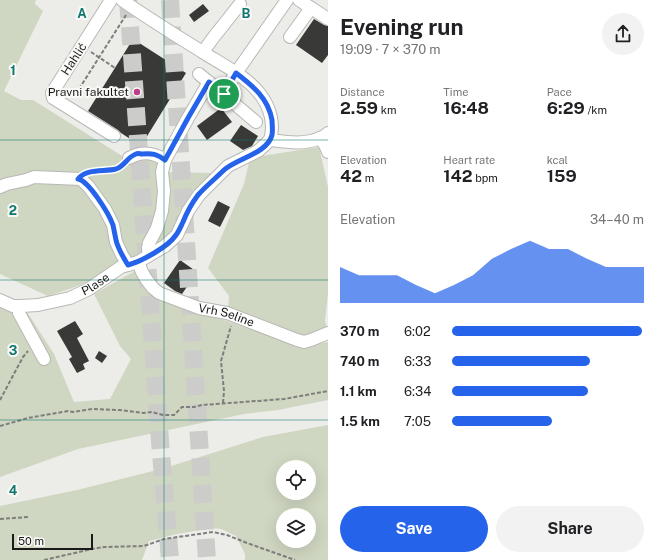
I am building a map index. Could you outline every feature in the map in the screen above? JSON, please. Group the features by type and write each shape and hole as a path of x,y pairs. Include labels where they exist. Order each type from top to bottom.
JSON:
{"street":[{"name":"Hahlić","path":"111,0 52,93 53,98 114,136"},
{"path":"122,0 254,86 268,106 271,116 273,127 270,140 294,143 307,142 324,136 325,146 328,152"},
{"path":"224,94 236,73 287,0"},
{"path":"299,0 328,19"},
{"path":"203,52 240,4"},
{"path":"290,37 311,8"},
{"path":"149,255 149,243 157,228 162,211 164,191 162,172 165,160 188,118 204,78 256,122"},
{"name":"Plase","path":"0,300 13,306 18,306 38,305 70,298 89,289 121,268 165,246 177,235 188,211 199,195 228,166 258,151 270,140"},
{"path":"129,158 136,154 151,153 165,160"},
{"path":"0,187 34,177 78,179"},
{"name":"Vrh Seline","path":"78,179 81,179 89,187 105,209 113,225 116,242 122,255 142,272 153,288 159,293 199,308 227,312 304,342 328,333"},
{"path":"18,306 19,312 44,358"}],"path":[{"path":"79,89 123,19"},
{"path":"94,54 115,68"},
{"path":"78,179 86,172 115,169 122,166 129,158"},
{"path":"222,403 224,391 221,361 235,316"},
{"path":"0,400 23,357 36,343"},
{"path":"0,426 28,418 68,411 119,410 174,415 182,407 194,408 202,405 222,403 284,400 328,391"},
{"path":"0,519 28,517"},
{"path":"44,560 104,547 144,546 164,539 213,532 227,535 295,560"}],"green space":[{"path":"0,0 36,0 35,4 43,11 4,91 21,100 33,100 122,156 134,149 156,150 167,172 211,173 212,176 195,192 180,211 173,232 156,247 98,278 48,296 0,274"},
{"path":"319,147 328,187 328,293 325,321 327,328 302,339 228,308 229,296 208,268 244,184 250,158"},
{"path":"135,271 157,298 301,347 328,342 328,400 278,410 244,414 78,449 0,477 0,304 25,309 54,354 74,402 110,399 131,359 120,346 94,294"},
{"path":"328,425 328,560 245,560 245,554 236,536 221,529 212,528 149,541 142,560 0,560 0,506 77,490 165,468 263,437"}],"building":[{"path":"203,4 209,11 194,22 189,15"},
{"path":"314,19 328,26 328,55 322,63 296,45"},
{"name":"Pravni fakultet","path":"133,39 186,73 141,146 88,111"},
{"path":"221,108 232,122 207,140 197,126"},
{"path":"241,125 258,136 252,146 243,150 230,141"},
{"path":"218,201 230,207 220,227 208,221"},
{"path":"180,260 197,272 182,294 164,283"},
{"path":"75,321 83,334 77,338 89,361 83,364 85,369 77,373 69,359 72,357 57,331"},
{"path":"99,351 107,356 102,363 95,358"}],"tunnel":[{"path":"128,0 170,560"},
{"path":"170,0 207,560"}],"place":[{"name":"Pravni fakultet","path":"137,92"}],"route":[{"path":"236,73 254,86 268,106 271,116 273,127 270,140 258,151 228,166 199,195 188,211 177,235 171,241 138,262 128,265 116,242 113,225 105,209 89,187 81,179 78,179 86,172 115,169 122,166 129,158 136,154 151,153 165,160 209,82 224,94 236,73"}]}
